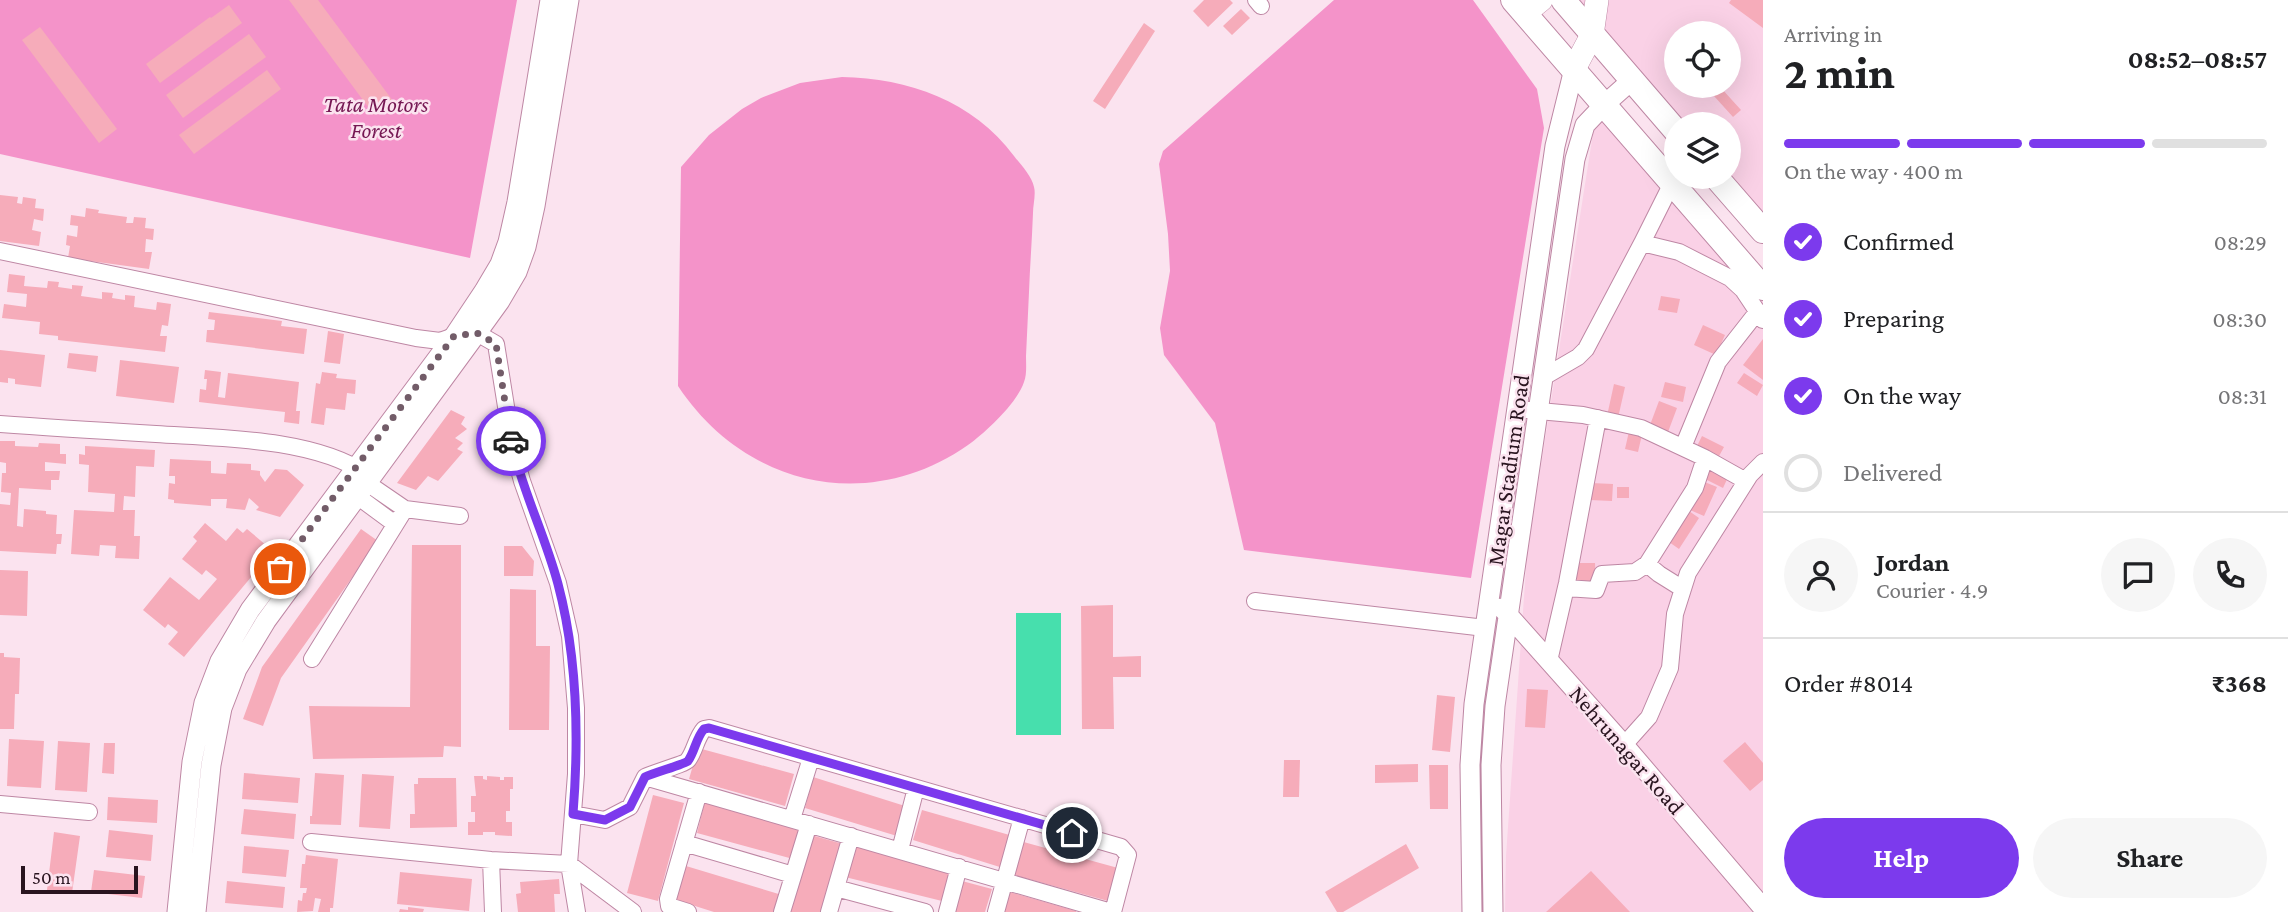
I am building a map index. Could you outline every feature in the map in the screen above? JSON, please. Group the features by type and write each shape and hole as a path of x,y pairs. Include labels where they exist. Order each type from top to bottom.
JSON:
{"main road":[{"path":"1563,0 1664,117"},
{"name":"Magar Stadium Road","path":"1574,69 1592,35 1597,0"},
{"path":"1526,4 1574,69 1664,174"},
{"path":"1676,189 1753,294"},
{"path":"1726,189 1763,231"}],"street":[{"path":"177,912 192,762 204,703 237,669 266,621 362,481 500,264 517,202 550,0"},
{"path":"196,912 211,765 222,708 219,689 220,661 250,610 362,481 477,333 511,282 526,247 535,206 569,0"},
{"name":"Magar Stadium Road","path":"1472,912 1471,738 1555,146 1574,69"},
{"name":"Magar Stadium Road","path":"1493,912 1492,740 1575,159 1585,125 1632,80"},
{"path":"1542,378 1578,357 1586,349 1669,189"},
{"path":"1642,243 1679,252 1753,294 1718,362 1683,447"},
{"path":"0,251 424,339 440,341 477,333 496,344 512,444 522,481 558,583 570,636 576,708 576,774 569,864 578,912"},
{"path":"1517,409 1598,418 1641,428 1746,481"},
{"path":"1549,661 1566,588 1598,418"},
{"path":"0,425 204,437 280,445 322,455 405,509 460,516"},
{"path":"1566,588 1597,590 1602,574 1634,572 1647,564 1695,488 1705,458"},
{"path":"1624,745 1649,717 1670,668 1675,614 1688,573 1746,481 1763,462"},
{"path":"362,481 395,524"},
{"path":"312,659 405,509"},
{"path":"1647,564 1683,589"},
{"name":"Nehrunagar Road","path":"1490,593 1763,908"},
{"path":"1255,601 1485,628"},
{"path":"573,814 605,820 630,807 645,777 666,768 681,766 688,761 699,735 709,728 1022,818 1126,850 1128,855 1112,912 645,777"},
{"path":"792,819 811,758"},
{"path":"900,850 916,788"},
{"path":"688,912 669,906 668,899 699,792"},
{"path":"0,804 89,812"},
{"path":"996,912 1022,818"},
{"path":"782,912 809,824"},
{"path":"829,912 851,836"},
{"path":"311,842 491,860 569,864 633,912"},
{"path":"684,843 793,875"},
{"path":"491,860 493,912"},
{"path":"947,912 959,867"},
{"path":"836,888 925,912"}],"shaded area":[{"path":"1566,0 1763,0 1763,229 1737,189 1741,189 1741,112 1665,112"},
{"path":"1597,108 1664,185 1664,189 1667,189 1763,299 1763,912 1505,912 1506,856 1527,554"},
{"path":"1016,613 1061,613 1061,735 1016,735"}],"green space":[{"name":"Tata Motors Forest","path":"0,0 517,0 470,258 0,154"},
{"path":"1334,0 1473,0 1537,89 1544,128 1471,578 1244,550 1215,423 1164,355 1160,328 1170,271 1159,164 1163,151"},
{"path":"842,77 867,78 915,88 959,107 998,137 1028,174 1035,193 1026,373 1015,399 968,445 930,467 890,479 850,483 810,479 772,467 737,447 705,420 678,386 681,167 709,135 761,98 800,83"}],"building":[{"path":"289,0 318,0 393,101 374,115"},
{"path":"1204,0 1230,0 1233,3 1208,27 1193,11"},
{"path":"1731,0 1763,0 1763,28 1729,3"},
{"path":"229,5 242,23 160,83 146,64"},
{"path":"1241,9 1250,18 1232,35 1223,26"},
{"path":"1144,23 1155,31 1105,109 1093,101"},
{"path":"40,27 117,129 99,143 22,40"},
{"path":"249,34 266,57 183,118 166,95"},
{"path":"267,70 281,89 194,154 179,135"},
{"path":"1716,98 1730,98 1741,110 1728,112"},
{"path":"0,195 18,197 17,203 22,204 23,197 36,199 35,208 44,209 43,221 34,219 32,230 41,232 39,246 0,241"},
{"path":"86,208 99,210 98,213 127,217 126,223 133,223 134,217 146,218 145,228 154,229 153,240 146,239 145,252 152,252 149,269 68,258 70,246 66,245 67,235 77,237 78,226 70,225 71,215 85,217"},
{"path":"9,274 25,276 24,286 47,288 48,281 59,282 58,287 72,289 72,285 83,286 81,296 102,299 102,292 113,293 112,298 125,300 125,295 135,296 134,307 156,310 157,302 171,304 168,326 162,325 160,336 167,336 165,352 58,340 58,336 39,334 40,322 2,318 4,304 26,307 27,294 7,292"},
{"path":"1661,296 1680,299 1677,313 1658,310"},
{"path":"209,312 282,321 281,326 307,329 304,354 206,342 207,330 214,330 215,320 208,319"},
{"path":"1703,325 1725,335 1716,355 1694,345"},
{"path":"328,331 344,334 340,364 324,362"},
{"path":"1763,339 1763,380 1743,365"},
{"path":"0,350 45,355 41,387 15,384 15,379 8,378 8,383 0,382"},
{"path":"69,353 98,356 96,372 67,368"},
{"path":"120,360 179,367 174,403 116,396"},
{"path":"205,370 221,372 218,397 225,398 228,373 299,382 296,411 300,411 299,424 284,422 285,412 199,402 200,389 206,390"},
{"path":"322,372 337,374 336,378 356,380 355,394 347,393 345,410 326,408 324,425 311,423 316,383 320,384"},
{"path":"1744,373 1763,385 1757,396 1737,383"},
{"path":"1665,382 1686,387 1683,402 1661,397"},
{"path":"1614,384 1625,387 1618,418 1607,416"},
{"path":"1659,401 1677,408 1668,432 1650,425"},
{"path":"451,410 465,417 461,424 467,429 455,438 463,443 457,449 463,452 438,481 428,476 416,490 397,483"},
{"path":"1630,427 1643,430 1638,452 1625,449"},
{"path":"1702,436 1724,447 1718,458 1696,448"},
{"path":"0,441 15,441 15,446 60,444 60,454 66,454 66,464 45,462 45,471 60,471 59,480 51,480 51,490 19,488 17,526 23,527 24,509 57,515 56,534 62,534 56,554 0,551 0,504 10,505 11,493 1,492 2,473 6,473 6,463 0,462"},
{"path":"85,446 155,450 154,467 136,466 135,497 124,496 123,510 135,510 134,536 140,536 139,559 115,558 116,546 100,545 99,556 71,554 74,510 114,512 115,494 88,492 89,465 79,464 79,454 85,455"},
{"path":"170,459 211,461 211,473 226,474 227,463 251,464 251,470 260,471 265,482 275,469 287,470 304,485 280,517 256,510 259,507 249,498 245,510 226,508 227,499 211,499 211,506 174,503 174,500 168,499 169,483 175,484 175,476 169,476"},
{"path":"1708,463 1730,473 1723,488 1701,477"},
{"path":"1702,481 1717,487 1704,516 1690,510"},
{"path":"1591,483 1613,484 1612,501 1590,500"},
{"path":"1617,487 1629,487 1629,498 1617,498"},
{"path":"1689,511 1699,518 1679,549 1669,542"},
{"path":"205,523 226,541 237,528 243,533 247,529 273,551 184,657 168,644 178,632 168,624 165,628 143,610 170,577 199,600 217,579 206,570 202,575 182,559 197,541 193,537"},
{"path":"361,529 378,541 281,678 263,726 243,719 262,667"},
{"path":"412,545 461,545 461,747 444,746 443,757 313,759 309,706 410,707"},
{"path":"504,546 522,546 534,561 533,576 504,576"},
{"path":"1576,563 1595,563 1596,583 1577,583"},
{"path":"0,570 28,571 27,616 0,615"},
{"path":"510,589 536,590 536,646 550,646 549,730 509,730"},
{"path":"1113,605 1113,657 1141,656 1141,677 1113,677 1114,729 1082,729 1081,606"},
{"path":"0,653 4,653 4,657 20,658 14,729 0,729"},
{"path":"1527,689 1548,690 1545,728 1525,727"},
{"path":"1437,695 1455,697 1450,752 1432,750"},
{"path":"9,739 44,741 41,788 7,786"},
{"path":"58,741 90,743 87,792 55,790"},
{"path":"1745,742 1763,763 1763,780 1750,791 1723,761"},
{"path":"104,743 115,743 114,774 102,773"},
{"path":"698,748 794,774 785,806 689,779"},
{"path":"1284,760 1300,760 1299,797 1283,797"},
{"path":"1418,764 1418,782 1375,783 1375,765"},
{"path":"1429,765 1448,765 1448,809 1430,809"},
{"path":"244,773 300,778 298,803 242,799"},
{"path":"315,773 344,775 341,825 310,824"},
{"path":"362,774 394,776 390,829 359,827"},
{"path":"474,776 483,776 483,779 487,780 487,776 500,777 500,780 513,777 510,811 506,811 506,822 512,822 512,836 495,835 495,832 468,835 468,822 475,822 475,812 471,812 471,796 476,796"},
{"path":"813,777 905,806 897,836 805,808"},
{"path":"418,778 456,778 457,827 410,828 410,814 415,814 414,784 418,784"},
{"path":"653,795 684,803 658,901 627,893"},
{"path":"108,797 158,800 157,823 107,820"},
{"path":"705,801 802,828 793,859 697,833"},
{"path":"244,809 296,814 294,839 241,834"},
{"path":"922,810 1013,836 1003,868 913,840"},
{"path":"109,830 153,835 151,861 106,857"},
{"path":"54,832 80,836 72,893 47,890"},
{"path":"811,835 843,844 823,912 789,912"},
{"path":"1020,841 1118,868 1108,901 1011,874"},
{"path":"1406,844 1419,868 1343,912 1337,912 1325,892"},
{"path":"244,846 289,850 286,877 242,873"},
{"path":"853,846 950,870 942,901 845,877"},
{"path":"306,855 338,859 333,908 330,908 330,912 318,912 321,899 315,898 313,911 297,912 298,900 302,901 307,888 300,888 302,864 305,864"},
{"path":"686,866 782,895 777,912 714,912 676,900"},
{"path":"94,870 145,876 142,898 91,892"},
{"path":"1591,871 1630,912 1546,912"},
{"path":"400,872 472,879 469,911 397,904"},
{"path":"559,879 560,894 554,894 555,912 518,912 516,894 521,893 520,882"},
{"path":"227,881 285,887 283,908 225,903"},
{"path":"962,881 992,889 985,912 953,912"},
{"path":"1006,891 1076,911 1076,912 1000,912"},
{"path":"408,907 424,909 423,912 399,912 400,909 408,910"}],"way so far":[{"path":"280,569 454,336 477,333 496,344 511,441"}],"route":[{"path":"511,441 522,481 558,583 570,636 576,708 573,814 605,820 630,807 645,777 666,768 681,766 688,761 699,735 709,728 1072,833"}]}
